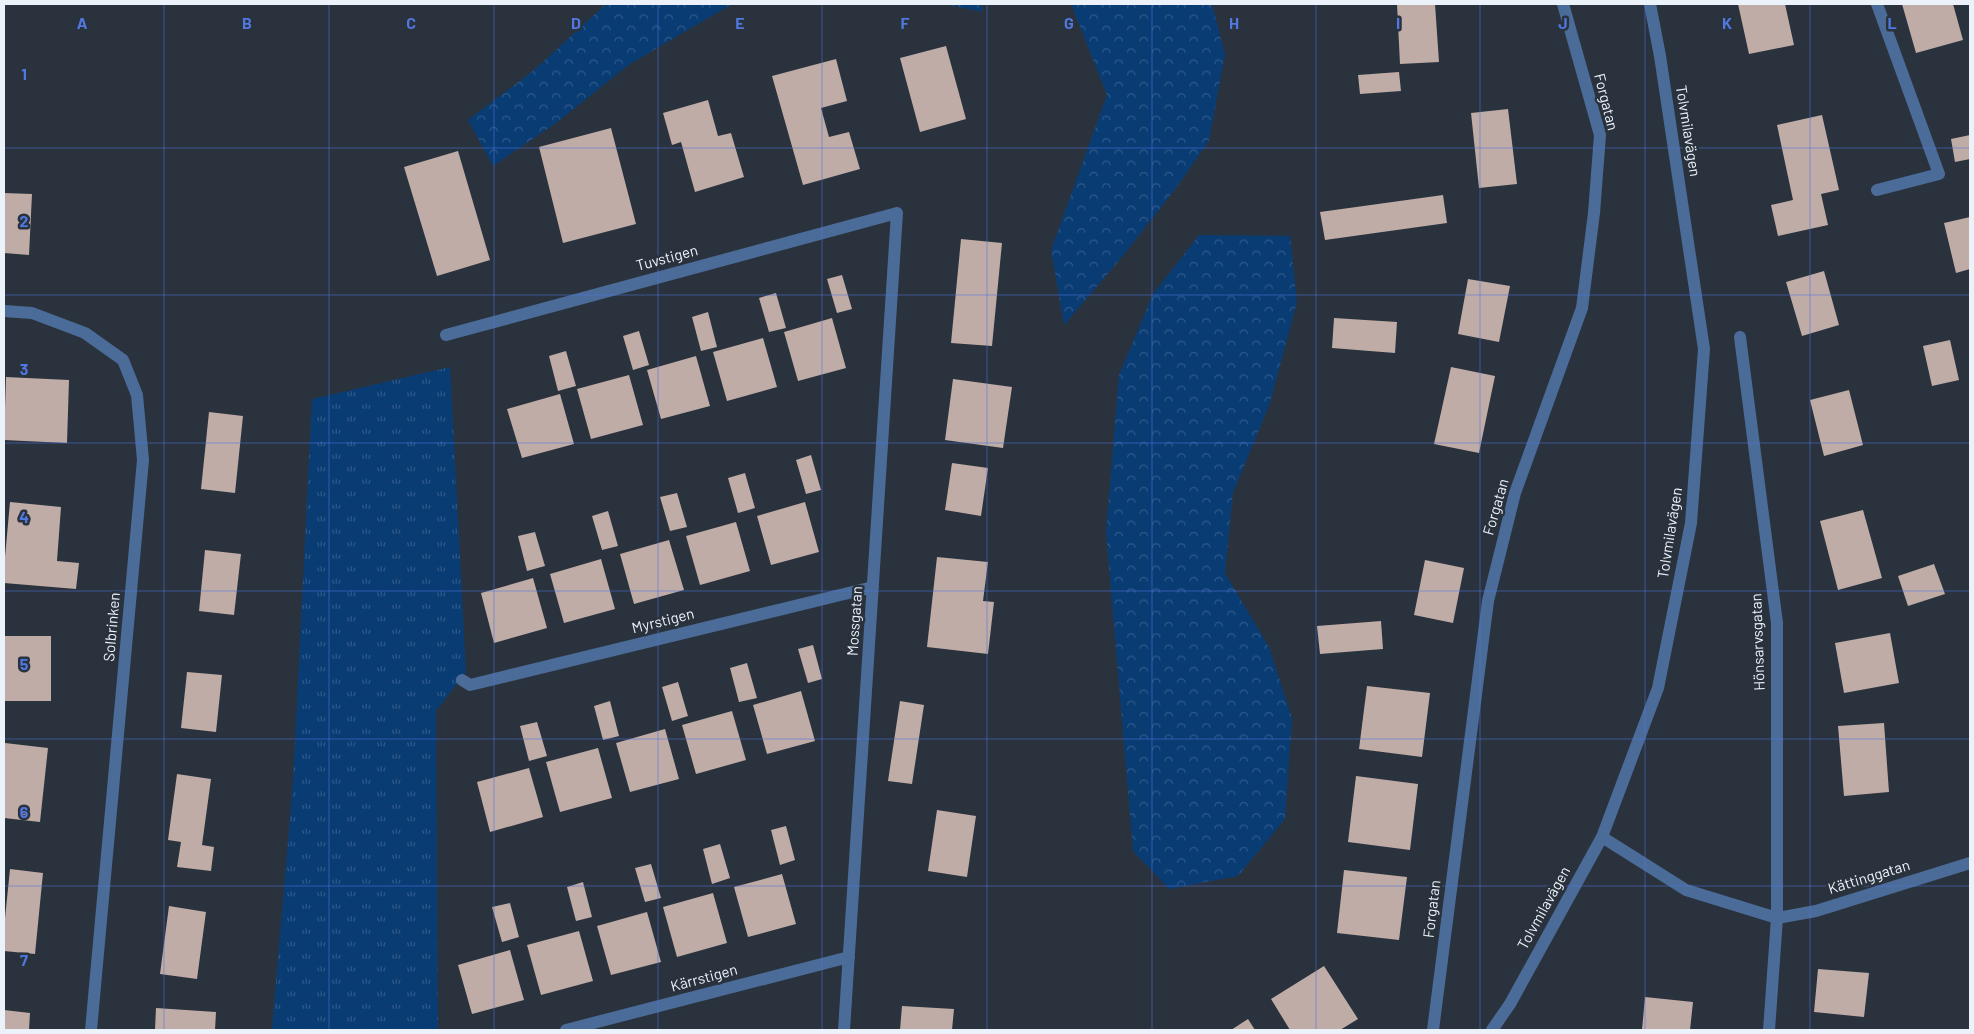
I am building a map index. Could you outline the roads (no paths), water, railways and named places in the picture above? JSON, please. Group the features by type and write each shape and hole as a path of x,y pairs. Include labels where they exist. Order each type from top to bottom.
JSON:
{"street":[{"name":"Forgatan","path":"1432,1030 1488,601 1515,493 1584,298 1594,213 1600,135 1563,4"},
{"name":"Tolvmilavägen","path":"1492,1030 1510,1004 1602,837 1658,688 1691,523 1704,349 1659,48 1650,4"},
{"path":"1877,4 1939,174 1877,190"},
{"name":"Tuvstigen","path":"446,335 897,213"},
{"name":"Mossgatan","path":"844,1030 897,213"},
{"name":"Solbrinken","path":"4,311 32,313 85,333 123,360 138,395 143,460 90,1030"},
{"name":"Hönsarvsgatan","path":"1740,337 1777,623 1777,918 1769,1030"},
{"name":"Myrstigen","path":"462,680 470,685 873,587"},
{"path":"1602,837 1686,890 1777,918"},
{"name":"Kättinggatan","path":"1777,918 1816,911 1970,863"},
{"name":"Kärrstigen","path":"566,1030 849,957"}]}
